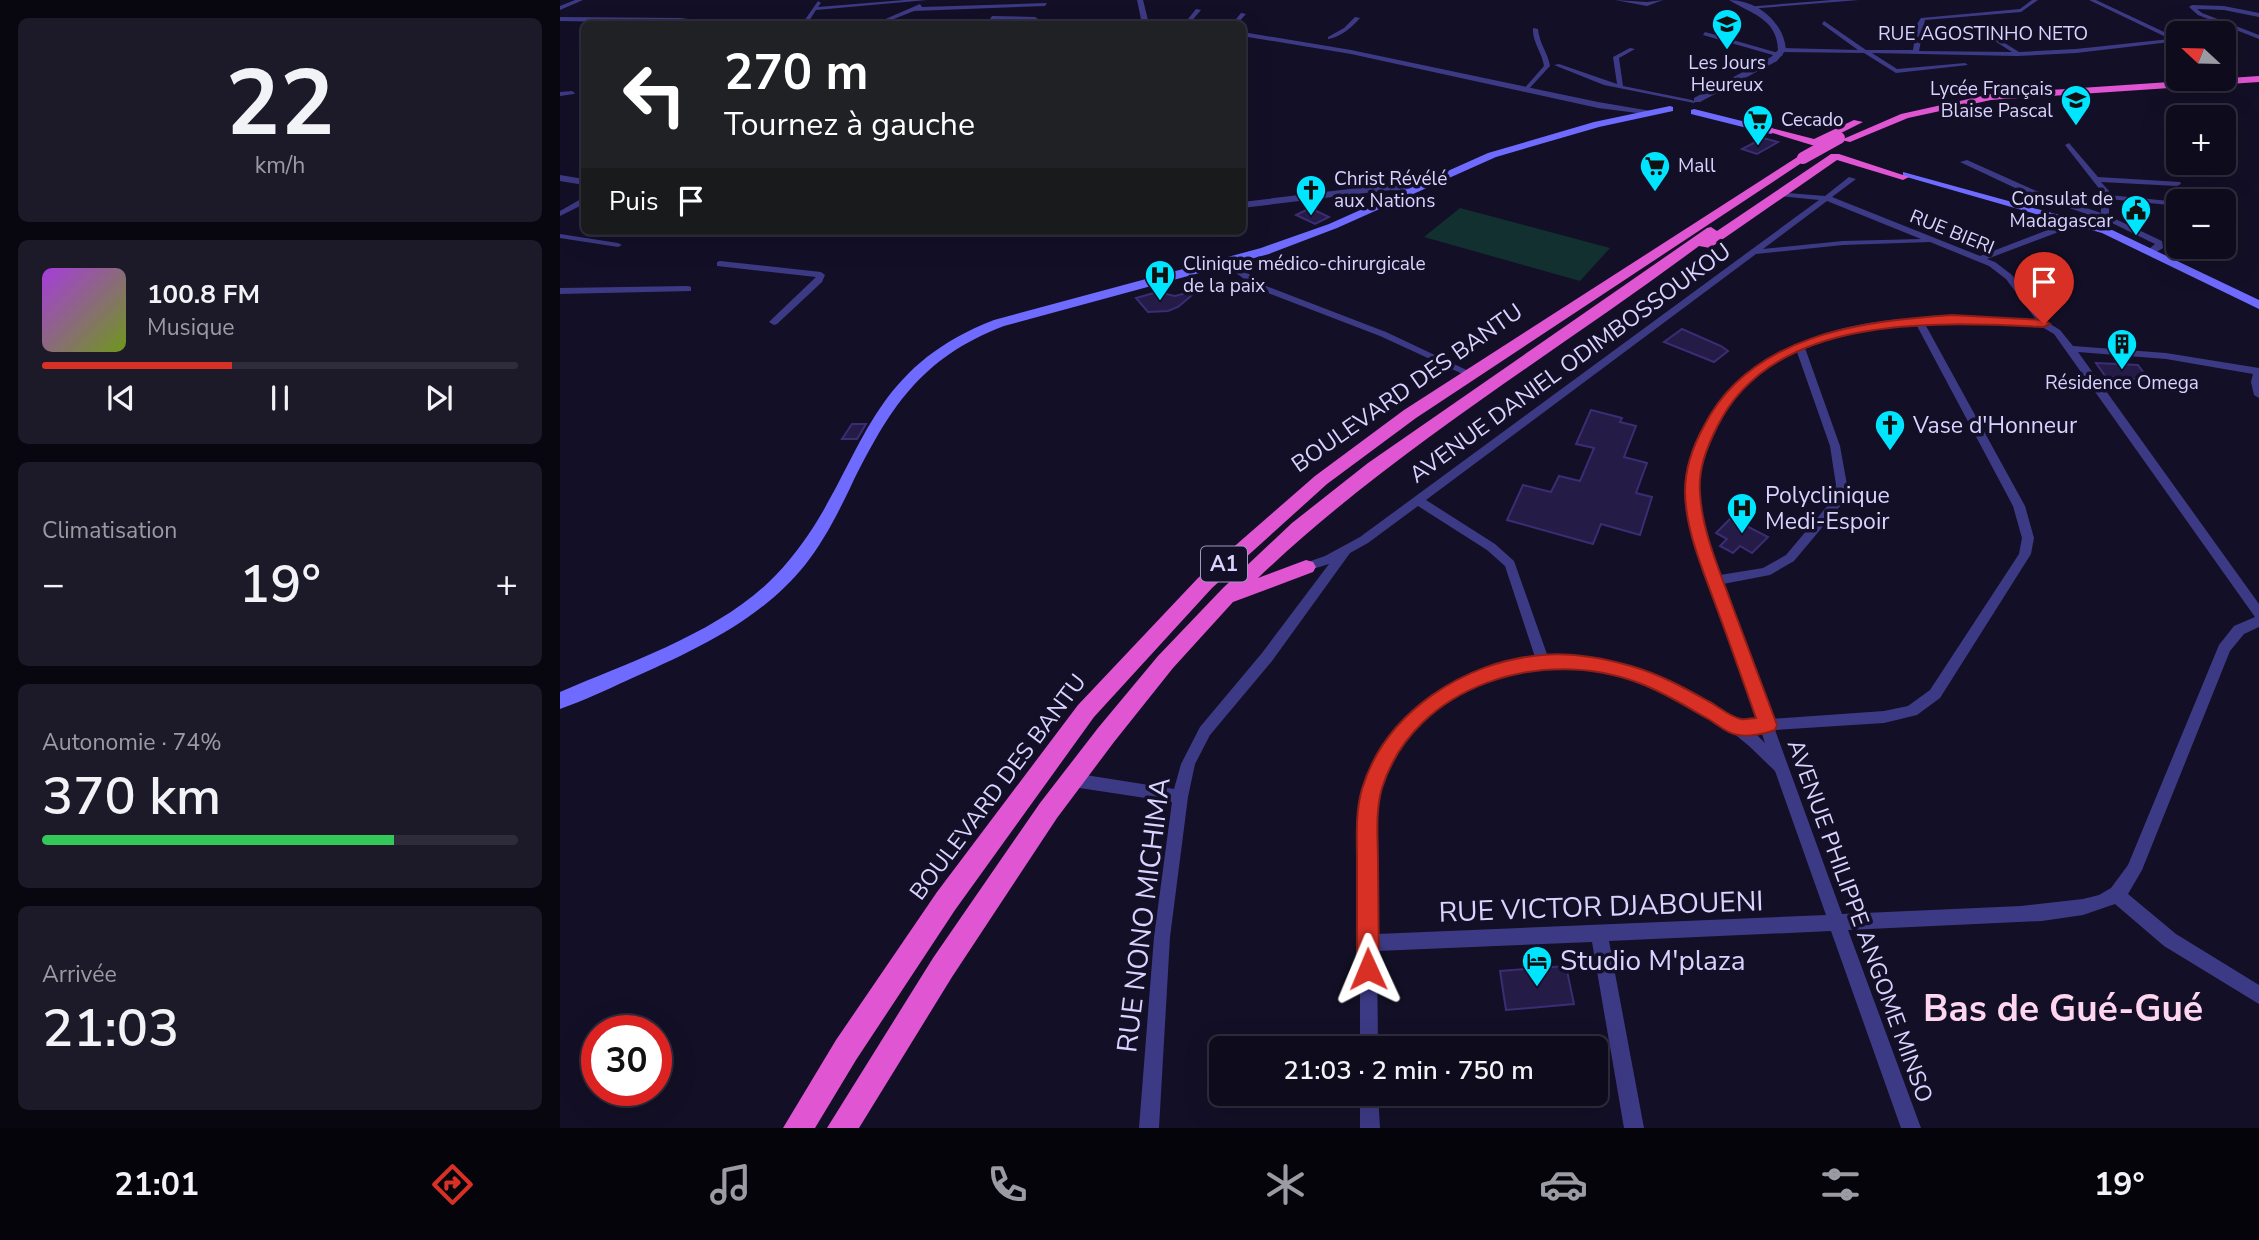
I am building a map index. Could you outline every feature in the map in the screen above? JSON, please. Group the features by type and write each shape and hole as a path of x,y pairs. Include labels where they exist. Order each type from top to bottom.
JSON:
{"highway":[{"path":"2236,74 2259,73"},
{"path":"1883,112 1962,94 2166,79"},
{"path":"1769,132 1804,155 1817,154 1841,146 1886,122 1923,111 1991,97 2259,79"},
{"path":"1779,164 1841,146 1885,118 1930,105 2031,88"},
{"path":"1592,294 1607,280 1678,229 1779,164 1841,146 1862,147 1895,126 1935,113 2050,92"},
{"path":"1612,303 1636,291 1779,194 1804,155 1867,117"},
{"path":"1769,132 1812,136 1853,124"},
{"path":"1769,132 1804,155 1905,175"},
{"path":"1841,146 1905,175"},
{"path":"1862,147 1874,161 1905,175"},
{"name":"BOULEVARD DES BANTU","path":"798,1128 846,1050 946,901 1086,711 1205,583 1291,506 1372,442 1470,374 1804,155"},
{"name":"BOULEVARD DES BANTU","path":"842,1128 962,934 1138,695 1223,599 1281,544 1356,480 1416,434 1612,303 1804,155"},
{"path":"1281,544 1279,560 1284,565 1306,568"},
{"path":"1223,599 1306,568"}],"main road":[{"path":"560,701 715,629 747,609 779,583 804,555 824,524 892,399 917,371 943,350 972,334 999,323 1226,262 1311,235 1474,162 1522,145 1597,124 1685,111"},
{"path":"1630,118 1653,112 1685,111 1769,132"},
{"path":"1905,175 1974,200 2055,215 2077,222 2152,251 2259,306"}],"street":[{"path":"560,8 580,0"},
{"path":"807,21 821,0"},
{"path":"814,9 926,0"},
{"path":"884,21 914,9 926,0"},
{"path":"1140,0 1145,21"},
{"path":"1618,0 1647,4 1660,0"},
{"path":"1557,65 1592,80 1620,87 1685,111 1781,53 1782,36 1777,27 1766,16 1732,0"},
{"path":"1748,7 1856,0"},
{"path":"1916,52 1923,19 2021,10 2035,0"},
{"name":"RUE AGOSTINHO NETO","path":"1705,34 1781,53 1862,50 2017,54 2076,51 2177,40 2092,0"},
{"path":"914,9 1044,2"},
{"path":"992,18 1035,19 1044,2"},
{"path":"2259,15 2224,8 2192,7 2200,14 2259,37"},
{"path":"1189,21 1198,10"},
{"path":"1237,21 1243,14"},
{"path":"1330,38 1346,29 1357,18"},
{"path":"560,19 689,21"},
{"path":"1824,23 1896,71 1965,65"},
{"path":"1526,90 1547,66 1547,61 1535,41 1535,29"},
{"path":"1980,30 2017,54"},
{"path":"1246,35 1653,112"},
{"path":"1620,87 1616,57 1632,50"},
{"path":"560,94 572,93"},
{"path":"2069,145 2097,179 2107,197 2105,217"},
{"path":"1964,162 2031,192 2105,217 2155,241 2160,246 2152,251"},
{"path":"560,178 581,182"},
{"name":"AVENUE DANIEL ODIMBOSSOUKOU","path":"1306,568 1345,551 1419,501 1852,179"},
{"path":"2097,179 2177,184"},
{"path":"1246,205 1391,187 1416,189"},
{"path":"1779,194 1827,198"},
{"path":"2107,197 2166,203"},
{"name":"RUE BIERI","path":"1827,198 1980,259 2010,277 2044,324"},
{"path":"560,214 581,203"},
{"path":"1980,259 2077,222"},
{"path":"560,236 618,245"},
{"path":"1756,252 1843,243 1935,241"},
{"path":"1226,262 1263,288 1383,334 1470,374"},
{"path":"720,264 821,275 819,280 774,322"},
{"path":"560,292 688,289"},
{"name":"AVENUE PHILIPPE ANGOME MINSO","path":"1911,1128 1714,581 1695,516 1692,491 1695,464 1718,410 1738,386 1767,363 1800,348 1850,330 1918,320 1972,319 2044,324"},
{"path":"1738,727 1884,717 1904,714 1920,707 1944,682 2025,554 2028,538 2019,506 1918,320"},
{"path":"2044,324 2057,332 2070,349 2259,614"},
{"path":"1714,581 1766,572 1790,558 1840,499 1843,489 1841,467 1800,348"},
{"path":"2070,349 2166,356 2259,372 2256,382 2259,395"},
{"path":"1419,501 1491,547 1510,564 1542,662"},
{"name":"RUE NONO MICHIMA","path":"1149,1128 1160,959 1181,797 1188,764 1205,731 1275,647 1345,551"},
{"path":"2259,621 2239,630 2224,649 2139,858 2116,895 2170,940 2259,995"},
{"path":"1369,1036 1368,802 1384,761 1413,722 1451,691 1498,670 1542,662 1593,664 1644,677 1673,690 1738,727 1782,772"},
{"path":"1073,780 1181,797"},
{"name":"RUE VICTOR DJABOUENI","path":"1368,943 1837,923 2052,910 2101,902 2116,895"},
{"path":"1599,933 1634,1128"},
{"path":"1369,1106 1370,1128"}],"green space":[{"path":"1460,208 1610,248 1580,281 1424,237"}],"building":[{"name":"Cecado","path":"1763,138 1778,142 1757,154 1742,149"},
{"name":"Christ Révélé aux Nations","path":"1310,208 1329,217 1315,224 1296,215"},
{"name":"Clinique médico-chirurgicale de la paix","path":"1198,290 1178,307 1168,311 1148,312 1136,298 1157,292 1175,296"},
{"path":"1682,329 1728,351 1714,362 1664,342"},
{"name":"Résidence Omega","path":"2096,363 2138,365 2149,380 2106,377"},
{"path":"1591,410 1622,418 1620,422 1636,426 1624,457 1647,463 1636,493 1652,497 1640,535 1601,524 1593,544 1507,520 1523,485 1551,492 1559,476 1580,481 1594,448 1576,444"},
{"path":"852,424 866,424 857,439 842,439"},
{"name":"Polyclinique Medi-Espoir","path":"1731,518 1768,537 1752,553 1740,546 1733,553 1720,546 1727,539 1716,533"},
{"name":"Studio M'plaza","path":"1566,966 1574,1004 1506,1010 1500,971"}],"place":[{"name":"Les Jours Heureux","path":"1727,51"},
{"name":"Lycée Français Blaise Pascal","path":"2076,127"},
{"name":"Cecado","path":"1758,147"},
{"name":"Mall","path":"1655,193"},
{"name":"Christ Révélé aux Nations","path":"1311,217"},
{"name":"Consulat de Madagascar","path":"2136,237"},
{"name":"Clinique médico-chirurgicale de la paix","path":"1160,302"},
{"name":"Résidence Omega","path":"2122,371"},
{"name":"Vase d'Honneur","path":"1890,452"},
{"name":"Polyclinique Medi-Espoir","path":"1742,535"},
{"name":"Studio M'plaza","path":"1537,988"}],"district":[{"name":"Bas de Gué-Gué","path":"2063,1009"}],"route":[{"path":"1368,969 1368,802 1377,776 1393,747 1413,722 1451,691 1498,670 1518,665 1576,662 1610,667 1644,677 1673,690 1738,727 1768,725 1708,562 1695,516 1692,491 1695,464 1702,443 1718,410 1744,380 1767,363 1806,344 1861,328 1918,320 1952,319 2044,324"}]}
